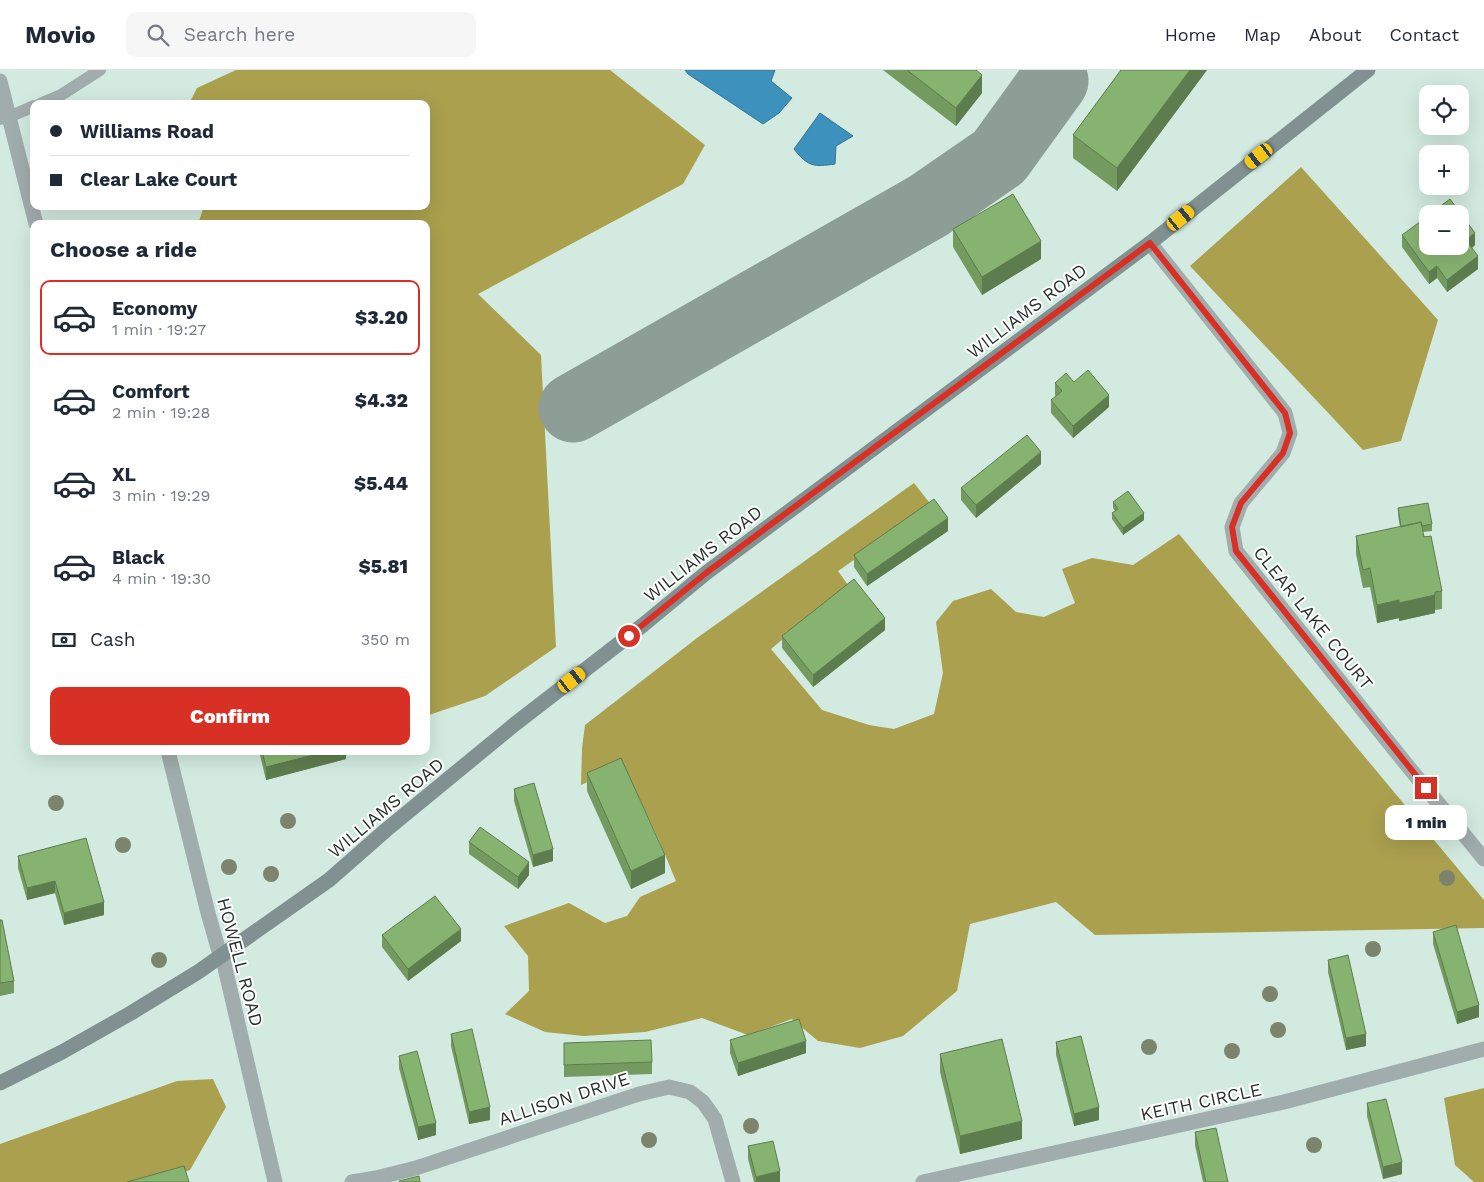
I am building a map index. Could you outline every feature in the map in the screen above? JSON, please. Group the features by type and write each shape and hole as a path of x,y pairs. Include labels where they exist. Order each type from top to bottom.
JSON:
{"street":[{"name":"WILLIAMS ROAD","path":"0,1083 62,1052 131,1013 222,956 329,880 386,830 515,724 643,625 706,573 1150,243 1368,70"},
{"path":"0,81 5,118 30,203"},
{"name":"CLEAR LAKE COURT","path":"1150,243 1285,413 1290,433 1283,453 1241,503 1232,527 1236,551 1484,858"},
{"name":"HOWELL ROAD","path":"169,755 208,913 222,956 275,1182"},
{"name":"KEITH CIRCLE","path":"923,1182 1284,1102 1484,1049"},
{"name":"ALLISON DRIVE","path":"352,1182 416,1168 639,1094 669,1087 690,1092 703,1102 715,1119 733,1182"}],"lane":[{"path":"49,100 61,95 100,70"},
{"path":"5,118 30,108"}],"shaded area":[{"path":"236,70 610,70 705,145 683,184 478,294 541,355 556,647 485,696 430,715 430,220 199,220 203,210 430,210 430,100 191,100 197,88"},
{"path":"1301,167 1438,320 1401,441 1363,450 1190,266"},
{"path":"914,483 932,506 838,571 848,585 771,649 822,710 869,725 894,729 934,714 943,673 936,622 953,601 991,589 1016,612 1044,617 1075,603 1062,569 1092,558 1133,565 1179,534 1484,900 1484,928 1095,935 1056,902 970,924 957,991 903,1036 860,1048 818,1041 792,1019 748,1035 702,1018 645,1032 584,1036 545,1032 505,1014 529,991 528,956 504,926 569,903 605,923 627,916 640,897 676,881 624,766 581,785 585,725 697,638"},
{"path":"213,1079 226,1107 190,1170 153,1182 0,1182 0,1144 177,1081"},
{"path":"1484,1088 1484,1182 1474,1182 1455,1165 1444,1098"}],"water":[{"path":"685,70 775,70 771,81 792,98 779,113 763,124 688,74"},
{"path":"820,113 853,136 836,146 835,164 812,164 803,159 794,149"}],"building":[{"path":"907,70 976,70 982,75 956,108"},
{"path":"1121,70 1190,70 1117,168 1073,135"},
{"path":"1013,194 1041,241 982,277 953,229"},
{"path":"1450,199 1454,205 1442,205"},
{"path":"1419,223 1419,255 1469,255 1469,244 1478,256 1447,280 1437,266 1429,272 1402,235"},
{"path":"1469,225 1475,233 1469,238"},
{"path":"1088,370 1109,395 1073,426 1051,400 1062,391 1055,383 1066,373 1074,382"},
{"path":"1027,435 1041,452 976,505 961,488"},
{"path":"1128,491 1144,513 1123,528 1112,513 1118,509 1113,502"},
{"path":"934,499 948,518 867,574 854,555"},
{"path":"1428,503 1432,524 1422,526 1421,522 1401,527 1398,508"},
{"path":"1421,522 1424,537 1431,536 1442,591 1435,592 1435,595 1399,603 1399,600 1377,605 1370,568 1363,570 1356,536"},
{"path":"854,579 885,618 813,675 782,636"},
{"path":"263,755 313,755 266,767"},
{"path":"621,758 665,855 631,871 587,773"},
{"path":"534,783 553,849 533,855 514,789"},
{"path":"480,827 529,862 518,877 469,842"},
{"path":"86,838 104,902 64,913 55,881 27,888 18,856"},
{"path":"435,896 461,929 408,969 382,935"},
{"path":"0,920 2,920 14,981 0,983"},
{"path":"1456,925 1479,1005 1457,1012 1433,932"},
{"path":"1348,955 1366,1034 1346,1038 1328,960"},
{"path":"799,1019 806,1041 738,1063 730,1040"},
{"path":"472,1029 490,1107 469,1112 451,1034"},
{"path":"1081,1036 1099,1107 1074,1114 1056,1042"},
{"path":"1002,1039 1022,1121 960,1136 940,1054"},
{"path":"651,1040 652,1062 564,1065 564,1043"},
{"path":"417,1051 436,1123 418,1127 399,1056"},
{"path":"1386,1099 1402,1162 1383,1167 1367,1103"},
{"path":"1216,1128 1228,1182 1206,1182 1195,1132"},
{"path":"773,1141 780,1171 756,1177 748,1146"},
{"path":"184,1166 189,1182 127,1182"},
{"path":"419,1176 420,1182 399,1181"}],"taxiway":[{"path":"573,408 928,206 999,157 1054,81"}],"route":[{"path":"629,636 706,573 1150,243 1285,413 1290,433 1283,453 1241,503 1232,527 1236,551 1426,788"}]}
